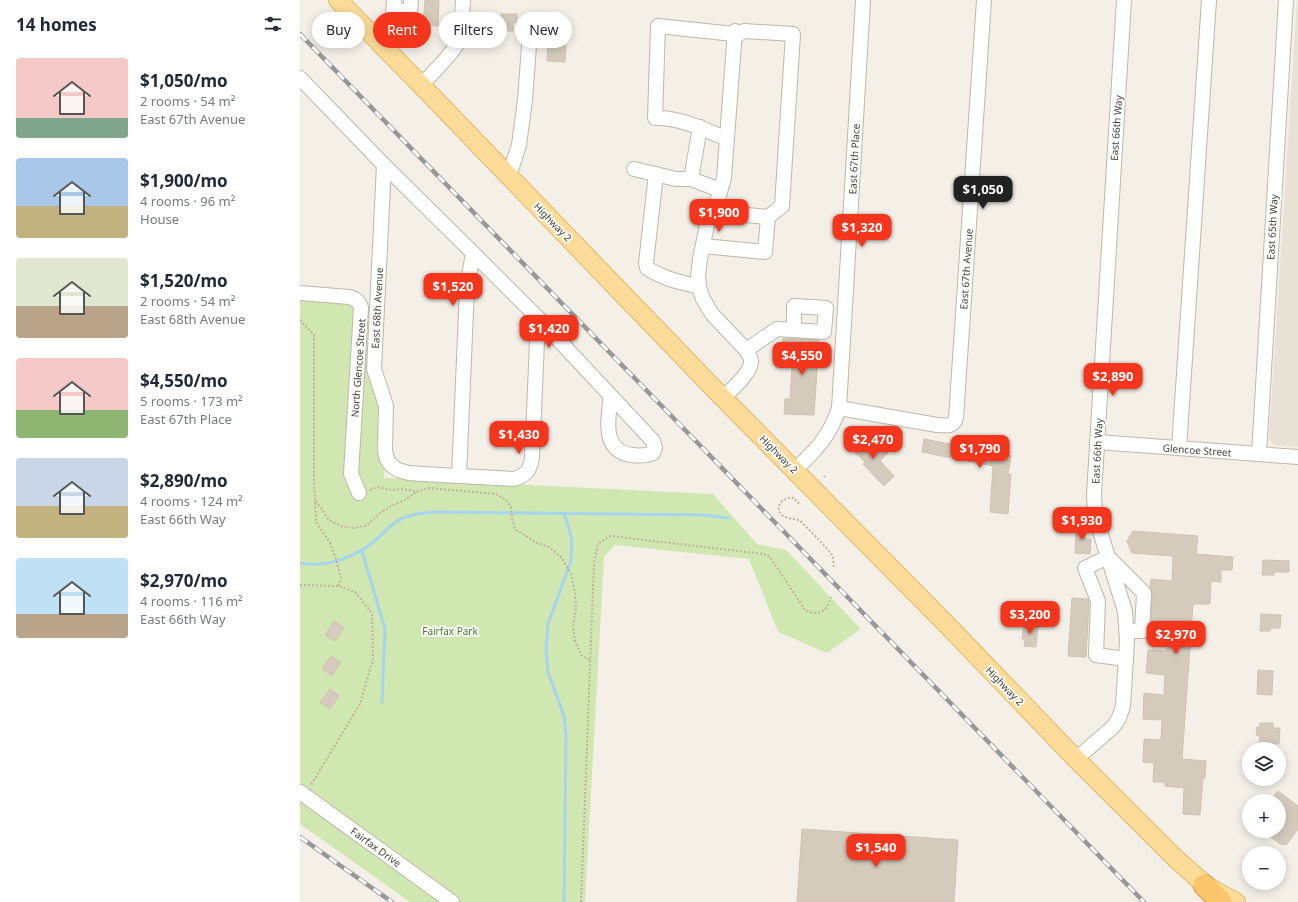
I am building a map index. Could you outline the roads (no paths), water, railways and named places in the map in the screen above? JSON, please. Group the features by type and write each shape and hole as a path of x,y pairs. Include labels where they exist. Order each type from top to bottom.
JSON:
{"highway":[{"path":"1204,885 1221,902"}],"main road":[{"name":"Highway 2","path":"338,0 723,398 953,631 1076,759 1173,856 1204,885 1226,902"},
{"path":"1204,885 1236,902"}],"street":[{"path":"390,54 394,5 410,12 411,0"},
{"path":"421,85 457,44 460,33 463,0"},
{"name":"East 67th Place","path":"795,470 826,437 839,408 863,0"},
{"name":"East 67th Avenue","path":"839,408 936,425 952,425 956,418 984,0"},
{"name":"East 66th Way","path":"1076,759 1113,727 1119,718 1123,706 1126,659 1127,631 1125,611 1095,513 1094,495 1124,0"},
{"path":"1179,448 1209,0"},
{"name":"East 65th Way","path":"1259,454 1286,0"},
{"path":"712,212 768,217 782,206 793,34 744,31 734,34 658,26 654,124 664,117 700,127 727,139"},
{"path":"723,398 750,369 752,362 746,350 712,314 703,299 699,287 698,276 708,220 717,202 724,178 734,34"},
{"path":"509,176 519,145 525,100 529,48"},
{"path":"300,78 384,165 538,318 611,396"},
{"path":"691,179 700,127"},
{"name":"East 68th Avenue","path":"384,165 374,369 386,406 385,450 387,459 391,465 398,470 409,473 459,476"},
{"path":"634,169 676,179 691,179 720,190"},
{"path":"656,174 646,263 647,268 657,275 699,287"},
{"path":"703,246 765,252 768,217"},
{"path":"473,253 467,288 459,476 514,479 525,475 529,470 532,458 538,318"},
{"name":"North Glencoe Street","path":"300,293 349,297 356,299 362,308 351,474 359,493"},
{"path":"746,350 777,329 794,330"},
{"name":"Glencoe Street","path":"1097,442 1298,457"},
{"path":"1126,659 1096,655 1098,601 1085,568 1108,557 1144,593 1142,632 1127,631"},
{"name":"Fairfax Drive","path":"302,794 452,902"}],"waterway":[{"path":"300,563 321,564 341,560 369,545 397,521 417,514 434,512 704,515 728,518"},
{"path":"564,514 572,541 571,561 548,624 546,650 548,672 564,716 566,736 564,902"},
{"path":"362,551 385,629 382,702"}],"railway":[{"path":"300,34 1144,902"},
{"path":"300,837 392,902"}],"park label":[{"name":"Fairfax Park","path":"450,631"}]}
